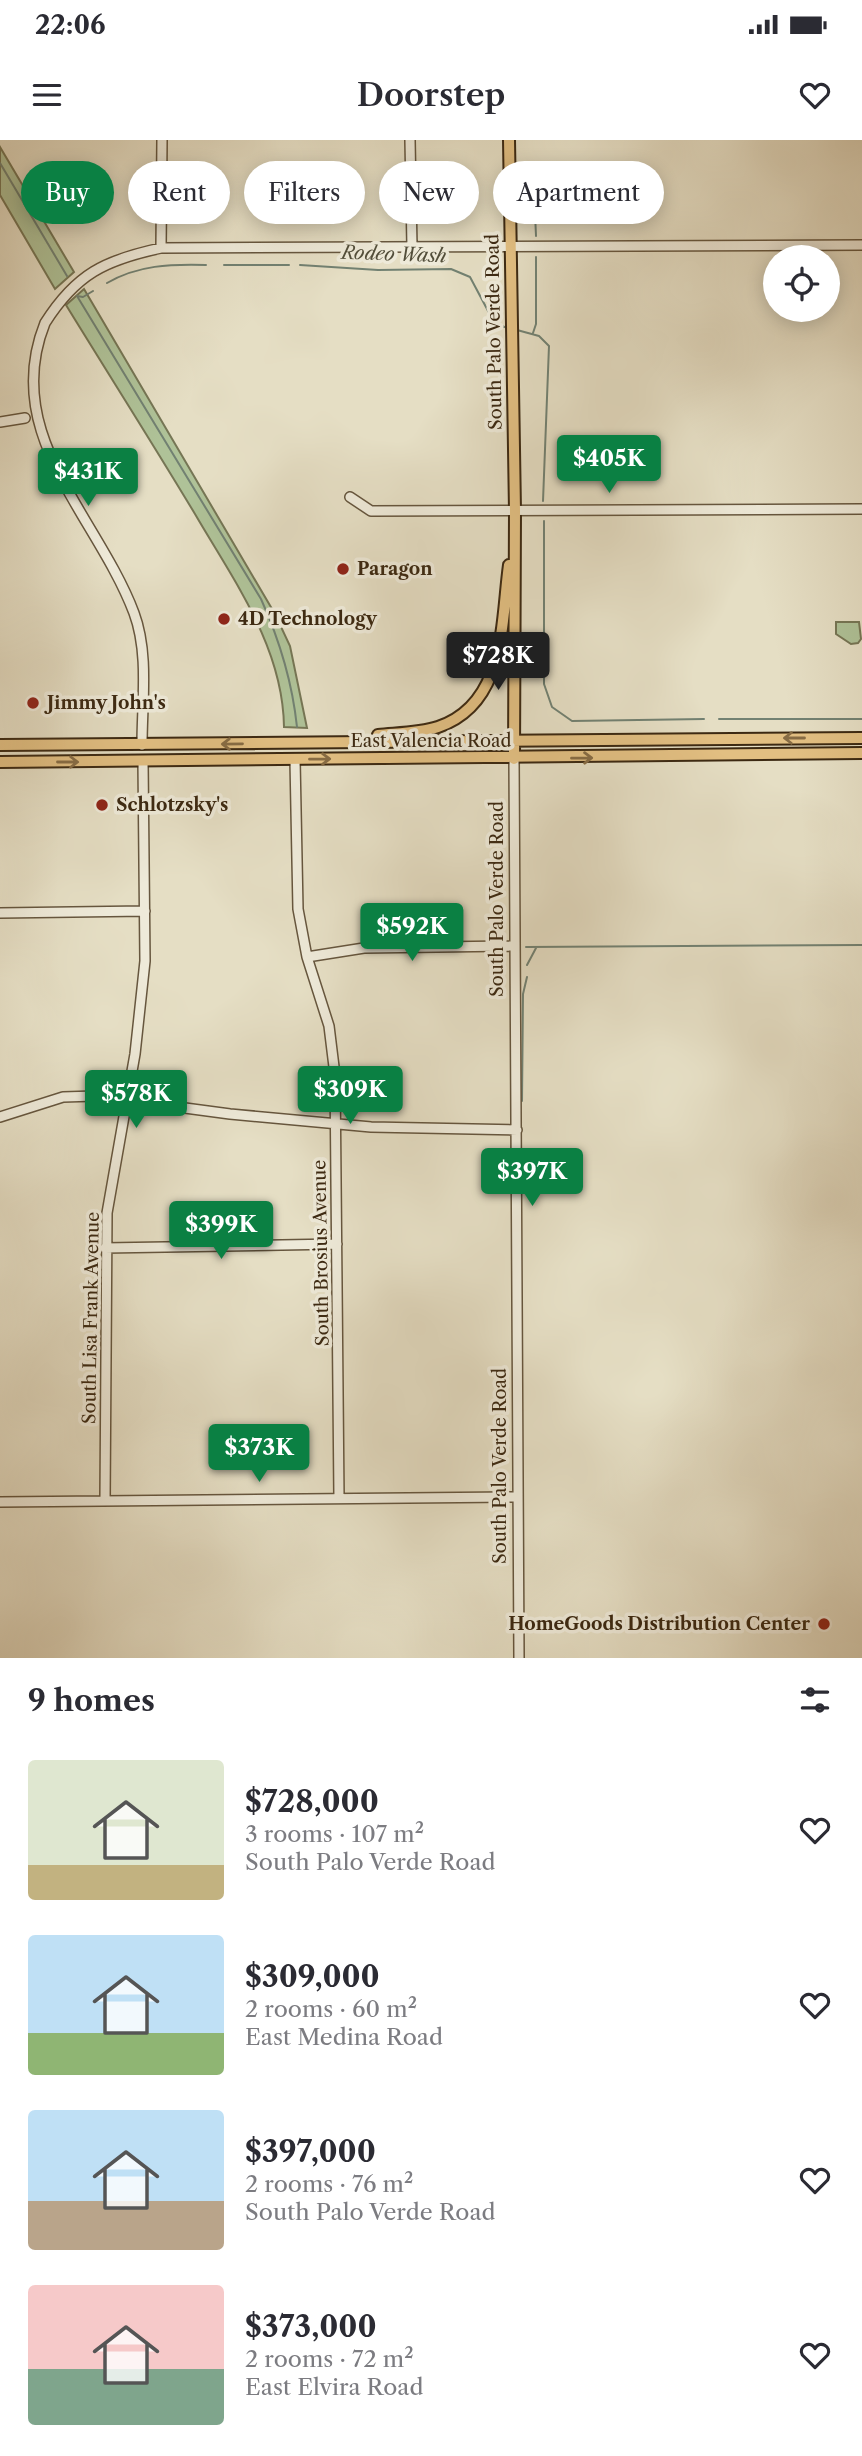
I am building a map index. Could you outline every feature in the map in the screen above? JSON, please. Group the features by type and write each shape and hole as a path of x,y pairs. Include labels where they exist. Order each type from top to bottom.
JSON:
{"main road":[{"name":"South Palo Verde Road","path":"509,140 515,511 513,759"},
{"path":"325,742 438,727 453,721 481,697 497,662 515,524"},
{"name":"East Valencia Road","path":"0,746 862,738"},
{"path":"142,745 142,761"},
{"name":"East Valencia Road","path":"0,762 513,759 862,753"}],"street":[{"path":"161,248 162,140"},
{"path":"410,140 412,247"},
{"path":"30,430 25,418 24,378 38,335 62,296 89,274 122,257 161,248 862,245"},
{"path":"0,422 25,418"},
{"path":"34,443 54,484 133,611 142,649 142,745"},
{"path":"351,497 371,511 862,509"},
{"name":"South Palo Verde Road","path":"513,759 520,1658"},
{"name":"South Brosius Avenue","path":"295,760 298,909 307,957 329,1026 335,1075 339,1498"},
{"name":"South Lisa Frank Avenue","path":"105,1501 105,1248 112,1176 141,1006 145,911 142,761"},
{"path":"0,912 145,911"},
{"path":"307,957 364,948 514,946"},
{"path":"0,1117 63,1097 95,1096 335,1125 517,1130"},
{"path":"105,1248 337,1244"},
{"path":"0,1502 518,1497"}],"green space":[{"path":"0,147 21,182 21,224 46,224 74,272 55,289 0,195"},
{"path":"84,289 275,614 290,646 307,728 284,727 275,669 254,616 66,305"},
{"path":"836,622 859,622 861,639 858,643 851,644 836,634"}],"waterway":[{"name":"Rodeo Wash","path":"0,163 67,276"},
{"path":"535,224 536,236"},
{"path":"533,333 536,324 536,257"},
{"name":"Rodeo Wash","path":"107,283 142,269 206,265"},
{"name":"Rodeo Wash","path":"224,265 289,265"},
{"name":"Rodeo Wash","path":"300,265 378,270 451,269 470,277 495,324 508,328"},
{"path":"93,291 83,297 77,296 261,599 284,661 297,727"},
{"name":"Rodeo Wash","path":"517,330 539,336 549,346 543,501"},
{"name":"Rodeo Wash","path":"544,521 544,684 552,707 572,721 704,719"},
{"name":"Rodeo Wash","path":"719,719 862,719"},
{"path":"526,947 862,945"},
{"path":"527,965 536,948"},
{"path":"522,1101 523,994 527,977"}],"place":[{"name":"Paragon","path":"343,569"},
{"name":"4D Technology","path":"224,619"},
{"name":"Jimmy John's","path":"33,703"},
{"name":"Schlotzsky's","path":"102,805"},
{"name":"HomeGoods Distribution Center","path":"824,1624"}]}
